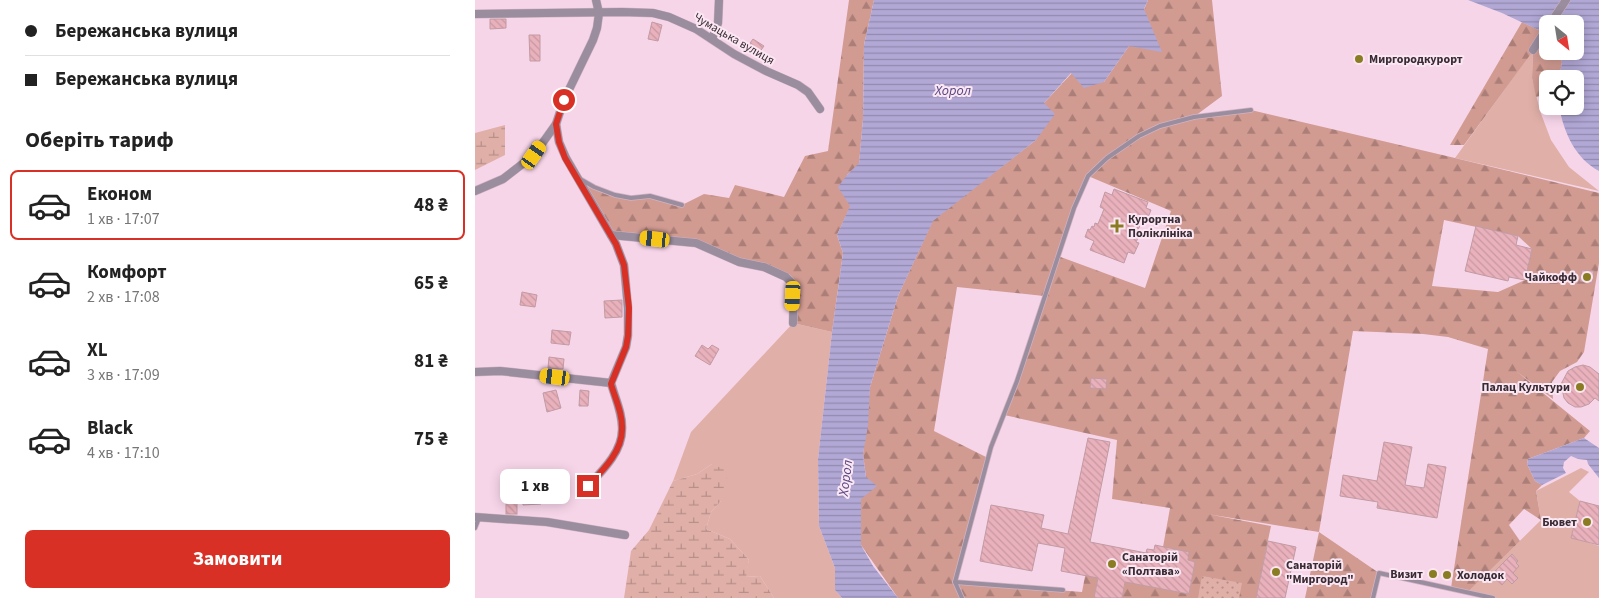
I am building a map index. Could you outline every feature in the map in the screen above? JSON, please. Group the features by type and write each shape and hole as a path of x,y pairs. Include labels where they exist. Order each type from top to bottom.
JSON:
{"street":[{"path":"475,191 503,179 534,155 556,124 564,100 593,40 599,21 596,0"},
{"path":"712,39 718,23 719,0"},
{"path":"1556,15 1565,0"},
{"name":"Чумацька вулиця","path":"475,14 653,13 669,17 696,29 766,71 798,85 808,92 820,109"},
{"path":"1533,50 1539,41"},
{"path":"556,124 559,142 565,158 611,235 624,265 629,308 626,347 611,384 623,429 621,438 611,461 588,486"},
{"path":"611,235 696,243 739,262 765,267 786,277 794,285 793,323"},
{"path":"475,372 500,371 611,384"},
{"path":"477,517 547,522 625,535"}],"lane":[{"path":"962,598 955,582 991,448 1017,381 1074,208 1088,176 1107,158 1139,136 1160,126 1193,117 1251,110"},
{"path":"578,178 615,195 631,198 650,196 682,205"},
{"path":"475,528 477,517"},
{"path":"1373,598 1379,572 1493,598"},
{"path":"955,582 1063,590"}],"green space":[{"path":"849,0 874,0 864,45 863,119 859,164 847,175 851,205 837,235 843,253 832,332 793,323 794,285 786,277 739,262 696,243 611,235 578,178 594,187 631,198 650,196 682,205 704,194 729,198 735,185 784,197 805,156 828,151"},
{"path":"1148,0 1212,0 1222,96 1195,116 1251,110 1599,193 1599,263 1584,352 1577,362 1560,371 1552,382 1553,399 1516,371 1590,431 1584,438 1528,459 1527,464 1535,481 1542,485 1536,491 1541,520 1524,509 1509,525 1520,541 1468,592 1451,588 1488,349 1448,337 1353,331 1319,532 1207,514 1271,526 1256,598 1122,598 1127,573 1137,584 1189,594 1195,562 1188,560 1189,552 1163,547 1170,508 1112,499 1117,440 1004,415 1044,296 957,287 934,431 988,458 956,582 1082,592 1087,566 1100,569 1094,598 898,598 861,545 861,499 866,477 863,454 870,387 898,296 933,220 1036,140 1044,103 1072,73 1104,82 1129,46","holes":["1088,176 1171,211 1145,288 1058,256","1444,220 1518,236 1532,249 1525,280 1498,292 1432,286"]},
{"path":"1522,22 1539,30 1539,60 1561,60 1561,70 1539,70 1539,96 1536,97 1532,78 1533,51 1464,145 1450,145"},
{"path":"1533,50 1532,78 1539,107 1539,115 1542,115 1551,140 1569,167 1599,191 1455,158"},
{"path":"505,125 505,155 475,170 475,133"},
{"path":"793,323 832,332 818,459 819,526 835,568 835,590 842,598 774,598 760,576 745,577 749,560 730,539 706,529 711,512 721,501 712,464 697,474 673,481 691,432"},
{"path":"712,464 728,471 721,501 711,512 706,529 730,539 749,560 746,577 760,576 774,598 624,598 631,551 649,530 673,481 697,474"},
{"path":"1581,468 1589,472 1569,492 1580,501 1571,537 1599,546 1599,598 1493,598 1468,592 1541,520 1536,491"},
{"path":"1319,532 1379,573 1373,598 1305,598"},
{"path":"1202,576 1242,583 1239,598 1198,598"}],"water":[{"name":"Хорол","path":"874,0 1148,0 1144,9 1162,52 1129,46 1104,82 1084,88 1071,73 1044,103 1055,114 1036,140 933,221 898,296 870,387 868,426 863,454 866,477 877,486 861,499 861,545 873,566 898,598 842,598 835,590 835,568 819,526 818,459 843,253 837,235 850,206 838,187 859,163 863,119 864,45"},
{"path":"1468,0 1599,0 1599,171 1577,152 1564,126 1561,115 1584,115 1584,70 1561,70 1561,60 1584,60 1584,15 1539,15 1539,30"},
{"path":"1584,438 1599,448 1599,478 1587,460 1571,456 1564,462 1563,468 1566,473 1542,485 1535,481 1527,464 1528,459"}],"building":[{"path":"490,19 506,19 506,28 490,29"},
{"path":"652,22 662,25 658,41 648,39"},
{"path":"529,35 540,35 540,61 530,61"},
{"path":"753,39 764,46 756,57 745,50"},
{"name":"Курортна Поліклініка","path":"1114,189 1148,202 1146,208 1151,210 1144,224 1141,223 1135,237 1138,238 1136,242 1139,243 1134,254 1128,252 1124,263 1090,250 1094,241 1085,237 1088,229 1090,230 1092,226 1094,227 1095,223 1098,224 1104,209 1100,207 1105,192 1112,195"},
{"path":"1476,226 1518,236 1516,245 1532,249 1525,280 1509,277 1508,281 1465,271"},
{"path":"1582,270 1594,271 1592,283 1580,281"},
{"path":"522,292 537,295 535,307 520,305"},
{"path":"622,300 622,317 605,318 604,301"},
{"path":"552,330 571,332 569,345 551,343"},
{"path":"702,345 708,349 712,345 719,349 710,365 695,356"},
{"path":"549,357 564,359 563,369 548,368"},
{"name":"Палац Культури","path":"1583,365 1590,367 1599,374 1599,401 1595,398 1589,404 1575,407 1564,398 1561,384 1568,371"},
{"path":"1091,378 1107,379 1106,389 1090,388"},
{"path":"556,390 561,408 547,412 543,393"},
{"path":"580,390 589,391 588,406 579,406"},
{"path":"1088,438 1110,442 1090,542 1146,553 1147,549 1154,550 1155,545 1189,552 1188,560 1195,562 1189,594 1125,582 1122,598 1094,598 1098,578 1061,571 1065,548 1038,543 1032,571 980,561 991,505 1044,515 1041,528 1068,534"},
{"path":"1384,442 1412,447 1405,485 1424,488 1428,464 1446,467 1437,518 1377,508 1378,502 1340,496 1343,475 1377,481"},
{"path":"540,490 541,504 523,505 522,491"},
{"name":"Бювет","path":"1580,501 1599,506 1599,545 1571,538"},
{"path":"506,502 517,502 517,514 506,514"},
{"name":"Санаторій \"Миргород\"","path":"1268,541 1296,547 1285,598 1256,598"},
{"path":"1512,554 1518,561 1516,563 1519,566 1513,573 1518,578 1512,584 1507,579 1502,585 1491,575"}],"place":[{"name":"Миргородкурорт","path":"1359,59"},
{"name":"Курортна Поліклініка","path":"1117,226"},
{"name":"Чайкофф","path":"1587,277"},
{"name":"Палац Культури","path":"1580,387"},
{"name":"Бювет","path":"1587,522"},
{"name":"Санаторій «Полтава»","path":"1112,564"},
{"name":"Санаторій \"Миргород\"","path":"1276,572"},
{"name":"Визит","path":"1433,574"},
{"name":"Холодок","path":"1447,575"}],"route":[{"path":"564,100 556,124 559,142 565,158 616,244 624,265 629,308 626,347 611,384 623,429 621,438 611,461 588,486"}]}
